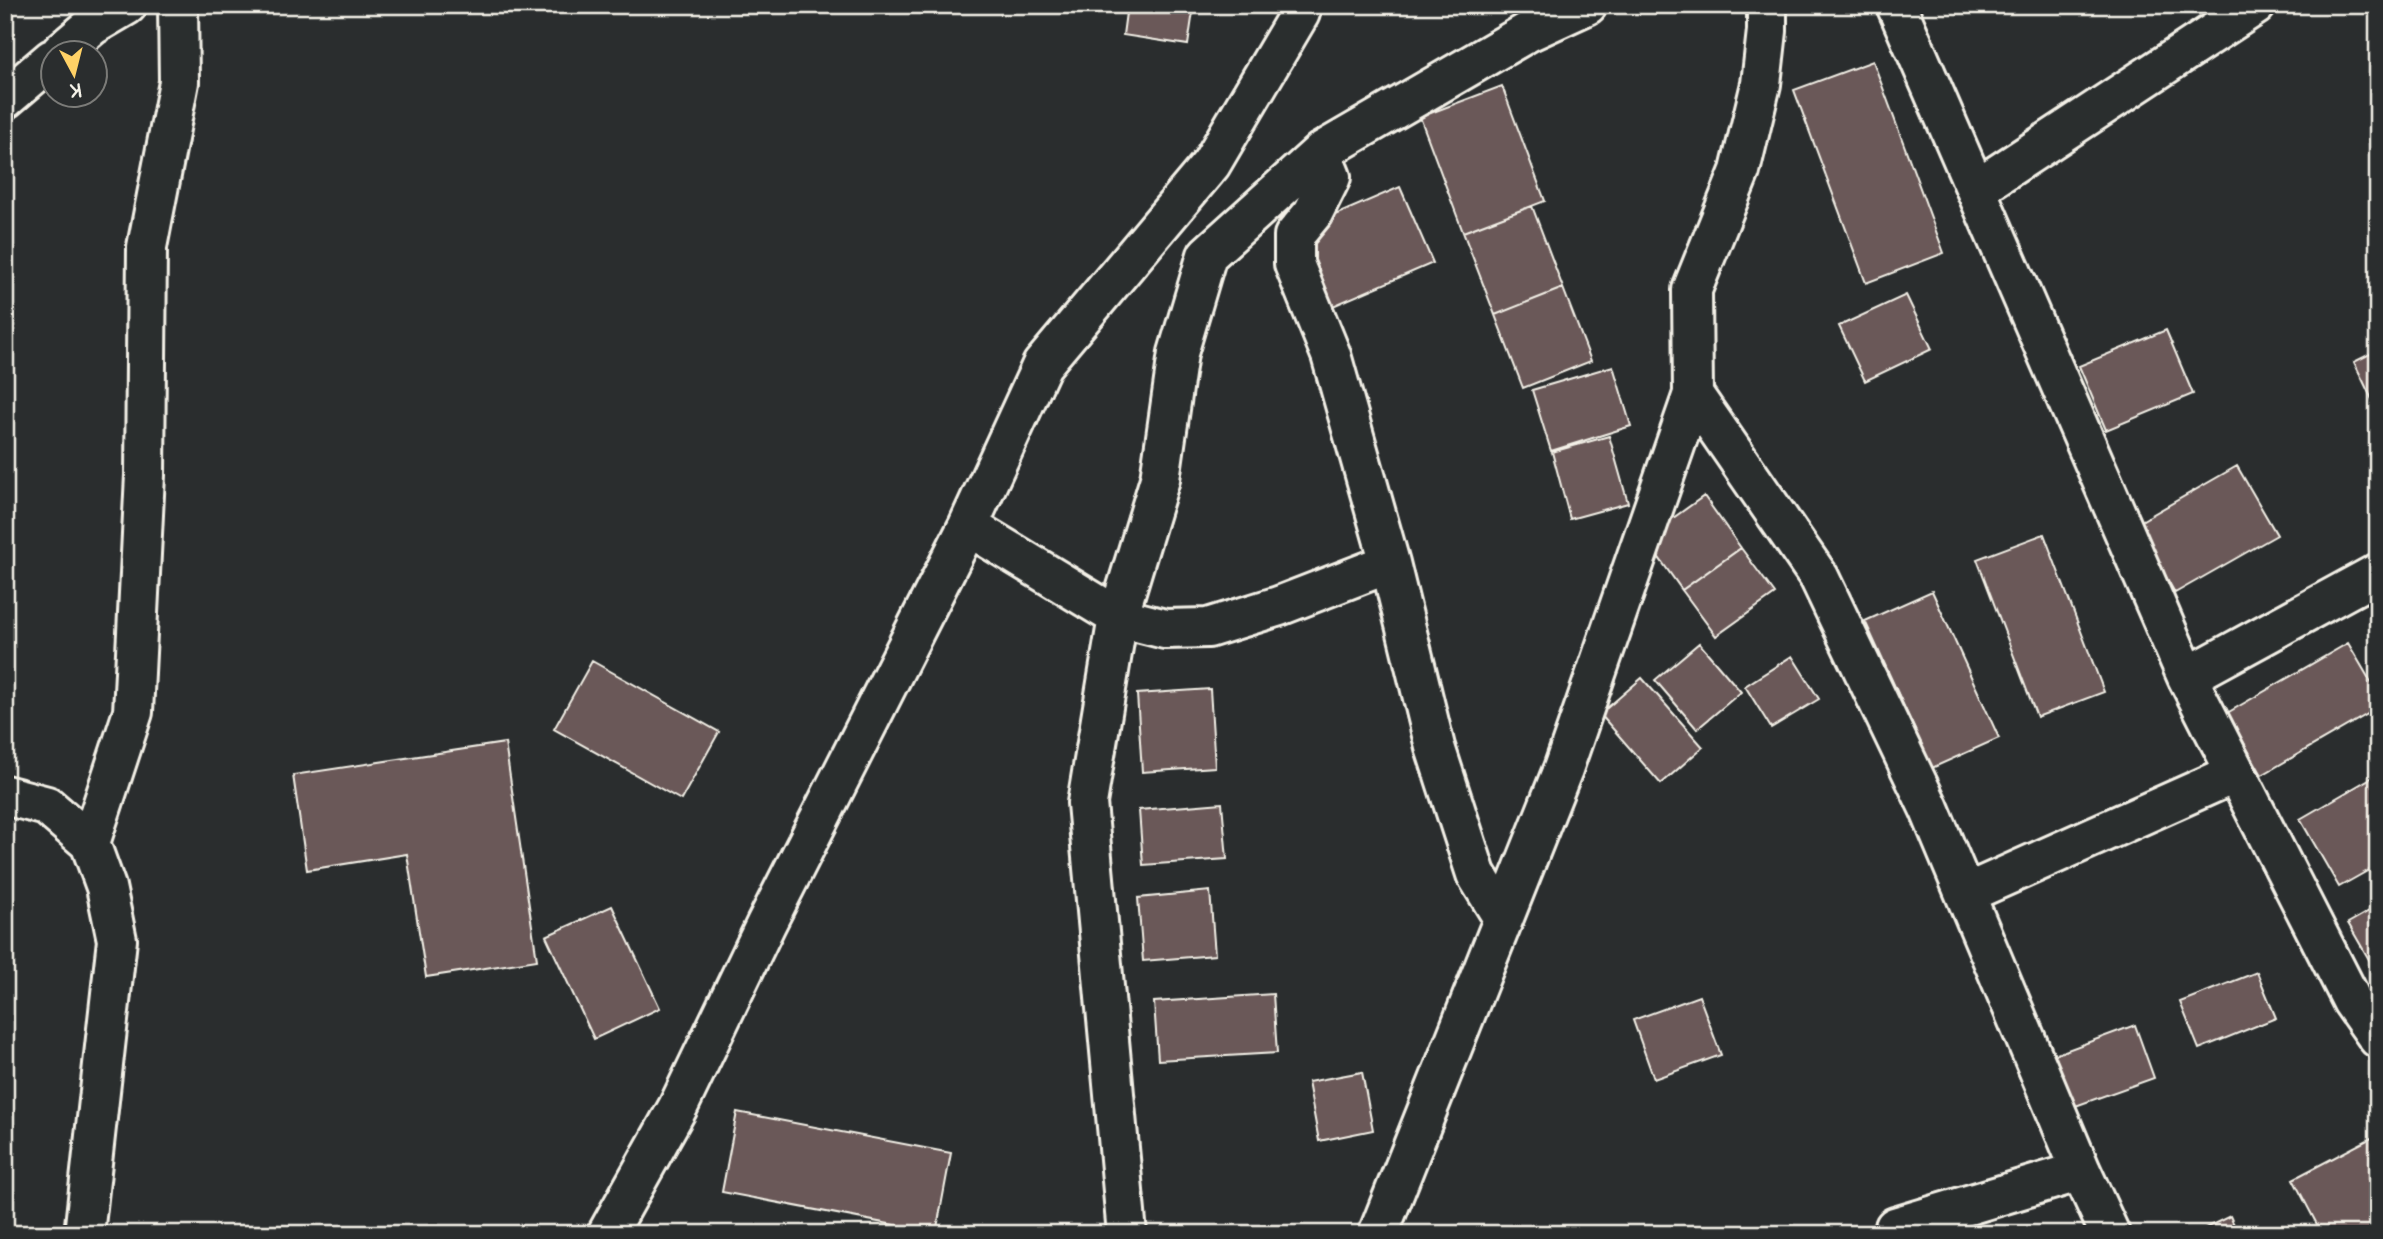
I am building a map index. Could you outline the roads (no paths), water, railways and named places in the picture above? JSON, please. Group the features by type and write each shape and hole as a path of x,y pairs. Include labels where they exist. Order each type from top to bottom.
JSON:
{"street":[{"path":"78,38 93,25 127,5"},
{"path":"90,843 133,712 145,475 147,247 179,82 178,5"},
{"path":"607,1234 678,1107 766,924 968,526 1042,365 1212,164 1300,13 1302,5"},
{"path":"1127,1234 1087,803 1118,617 1160,479 1178,353 1207,255 1321,152 1528,32 1587,5"},
{"path":"1378,1234 1563,769 1693,394 1692,290 1740,171 1761,84 1767,5"},
{"path":"1896,5 2188,677 2352,1001 2378,1038"},
{"path":"1976,189 2256,5"},
{"path":"6,98 38,71"},
{"path":"1321,152 1331,177 1313,213 1294,236 1294,264 1331,355 1390,563 1435,747 1476,874 1503,918"},
{"path":"1693,394 1819,577 1928,808 2110,1234"},
{"path":"968,526 1118,617 1165,629 1208,628 1279,606 1390,563"},
{"path":"2188,677 2378,573"},
{"path":"1965,894 2236,773"},
{"path":"5,794 47,806 90,843 106,887 117,940 84,1234"},
{"path":"1895,1227 2081,1171"}]}
